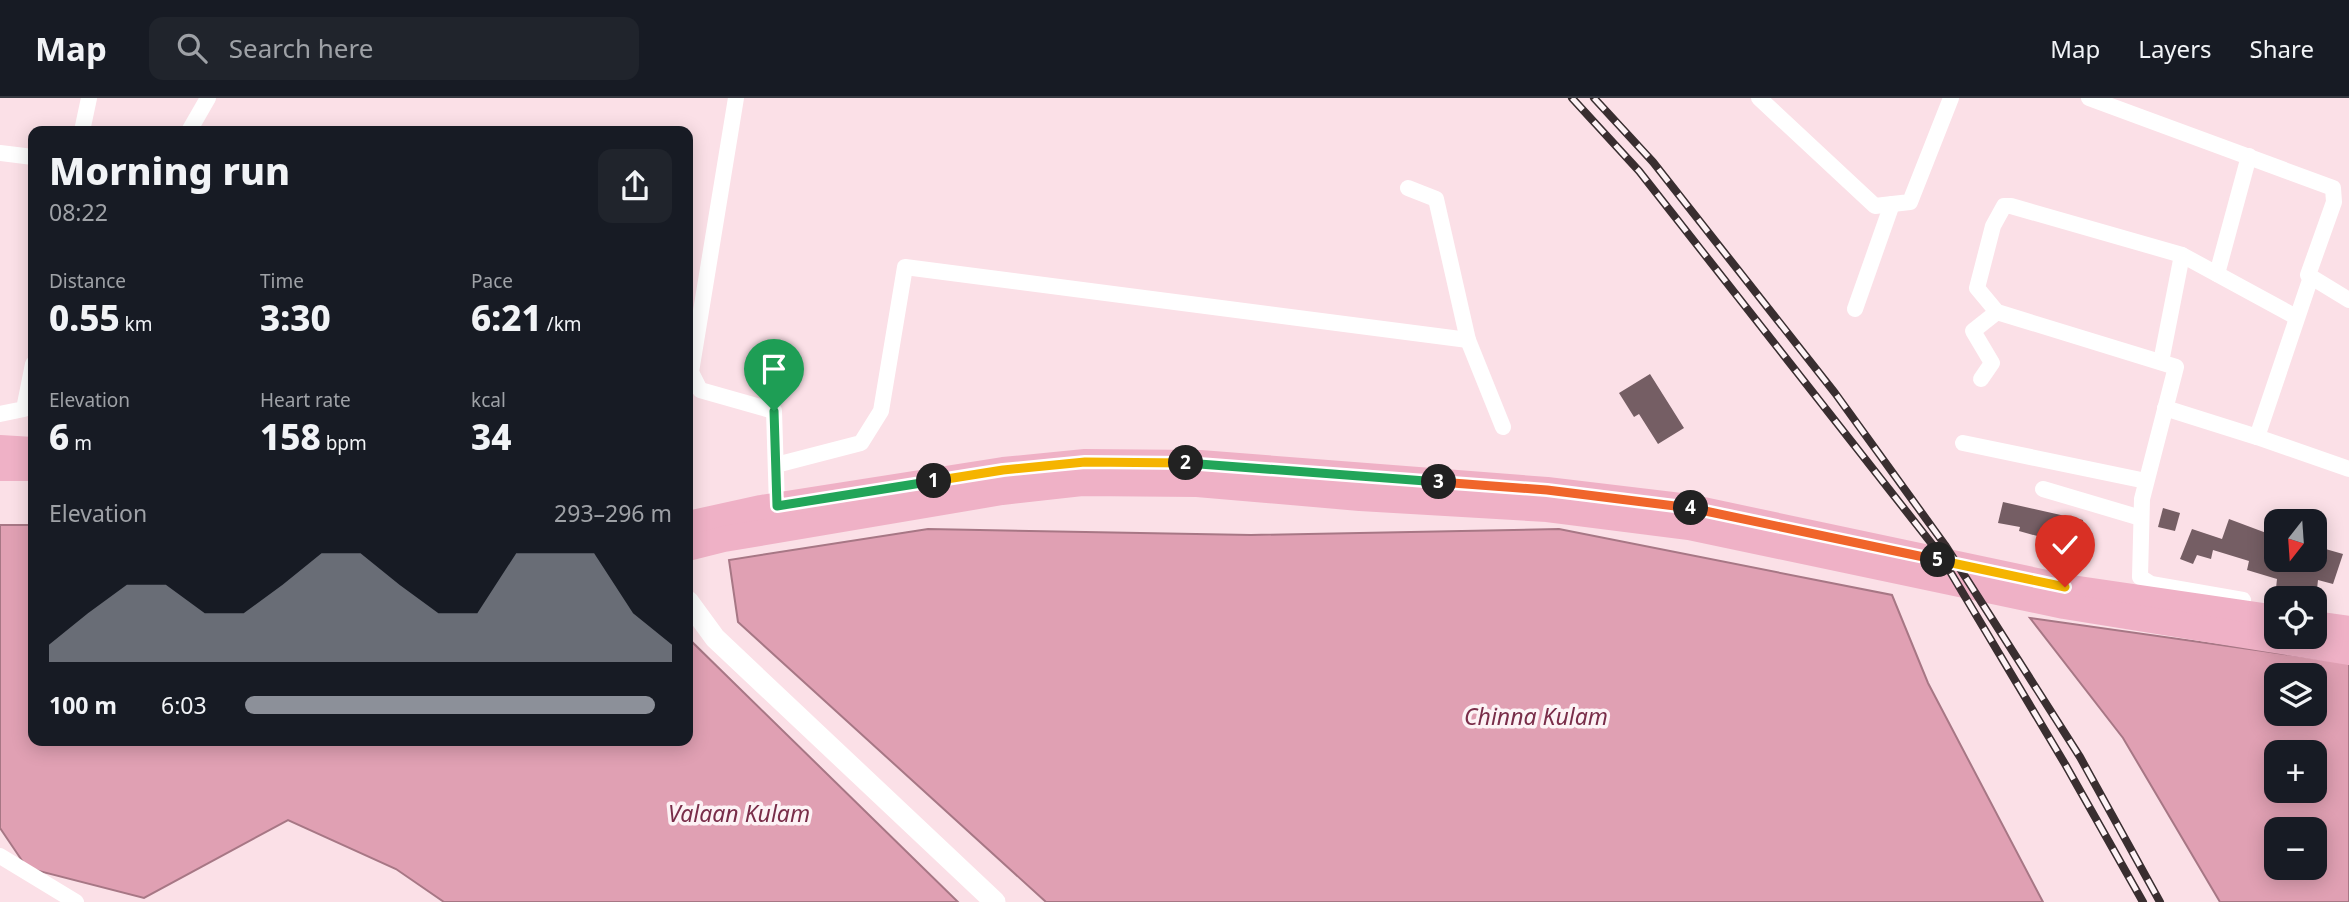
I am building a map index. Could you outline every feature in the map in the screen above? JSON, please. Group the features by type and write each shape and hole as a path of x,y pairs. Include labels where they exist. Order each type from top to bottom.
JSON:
{"main road":[{"path":"0,448 28,450"},
{"path":"693,547 723,539 1002,492 1084,473 1200,463 1547,490 1676,506 2065,587 2264,616"},
{"path":"0,468 28,468"},
{"path":"693,523 777,506 1003,470 1084,473 1360,498 1547,509 1689,527 2064,607 2349,652"},
{"path":"2327,626 2349,629"}],"street":[{"path":"83,126 89,98"},
{"path":"192,126 208,98"},
{"path":"693,360 736,98"},
{"path":"1759,98 1875,206 1910,202 1951,98"},
{"path":"2089,98 2333,188 2334,201 2308,275 2349,300"},
{"path":"0,153 28,157"},
{"path":"2217,274 2249,156"},
{"path":"1408,188 1436,199 1468,340 1503,427"},
{"path":"1855,309 1892,204"},
{"path":"2264,604 2151,584 2140,577 2142,499 2176,367 1997,312 1977,288 1993,226 2004,206 2011,206 2182,255 2296,317"},
{"path":"2161,362 2182,255"},
{"path":"776,465 861,443 881,411 905,267 1468,340"},
{"path":"2257,437 2311,277"},
{"path":"1981,379 1992,363 1973,331 1997,312"},
{"path":"693,376 700,390 774,411 777,506"},
{"path":"0,414 24,409 28,389"},
{"path":"2165,408 2349,469"},
{"path":"1964,443 2146,481"},
{"path":"2043,489 2141,518"},
{"path":"693,608 715,638 995,902"},
{"path":"2327,615 2349,619"},
{"path":"0,856 76,902"}],"water":[{"name":"Valaan Kulam","path":"0,525 28,525 28,746 693,746 693,643 958,902 444,902 396,869 288,820 144,898 27,868 0,828"},
{"name":"Chinna Kulam","path":"928,529 1251,535 1559,529 1892,595 1928,683 2043,902 1046,902 738,622 729,560"},
{"path":"2030,618 2349,663 2349,902 2220,902 2123,738"}],"building":[{"path":"1650,374 1684,428 1658,444 1639,414 1634,417 1619,393"},
{"path":"2003,502 2083,520 2078,542 2049,535 2048,539 2019,531 2020,527 1998,523"},
{"path":"2163,508 2180,513 2175,531 2158,527"},
{"path":"2229,519 2264,532 2264,572 2328,572 2328,550 2343,554 2333,584 2318,580 2317,586 2276,586 2277,579 2247,570 2249,561 2213,550 2211,559 2197,555 2193,564 2180,559 2192,529 2222,539"}],"railway":[{"path":"1572,98 1639,171 1939,553 2065,764 2143,902"},
{"path":"1594,98 1653,162 1835,393 1945,545 2080,757 2160,902"}],"route":[{"path":"774,411 777,506 1003,470 1085,462 1200,463 1547,490 1689,507 2065,587"}]}
